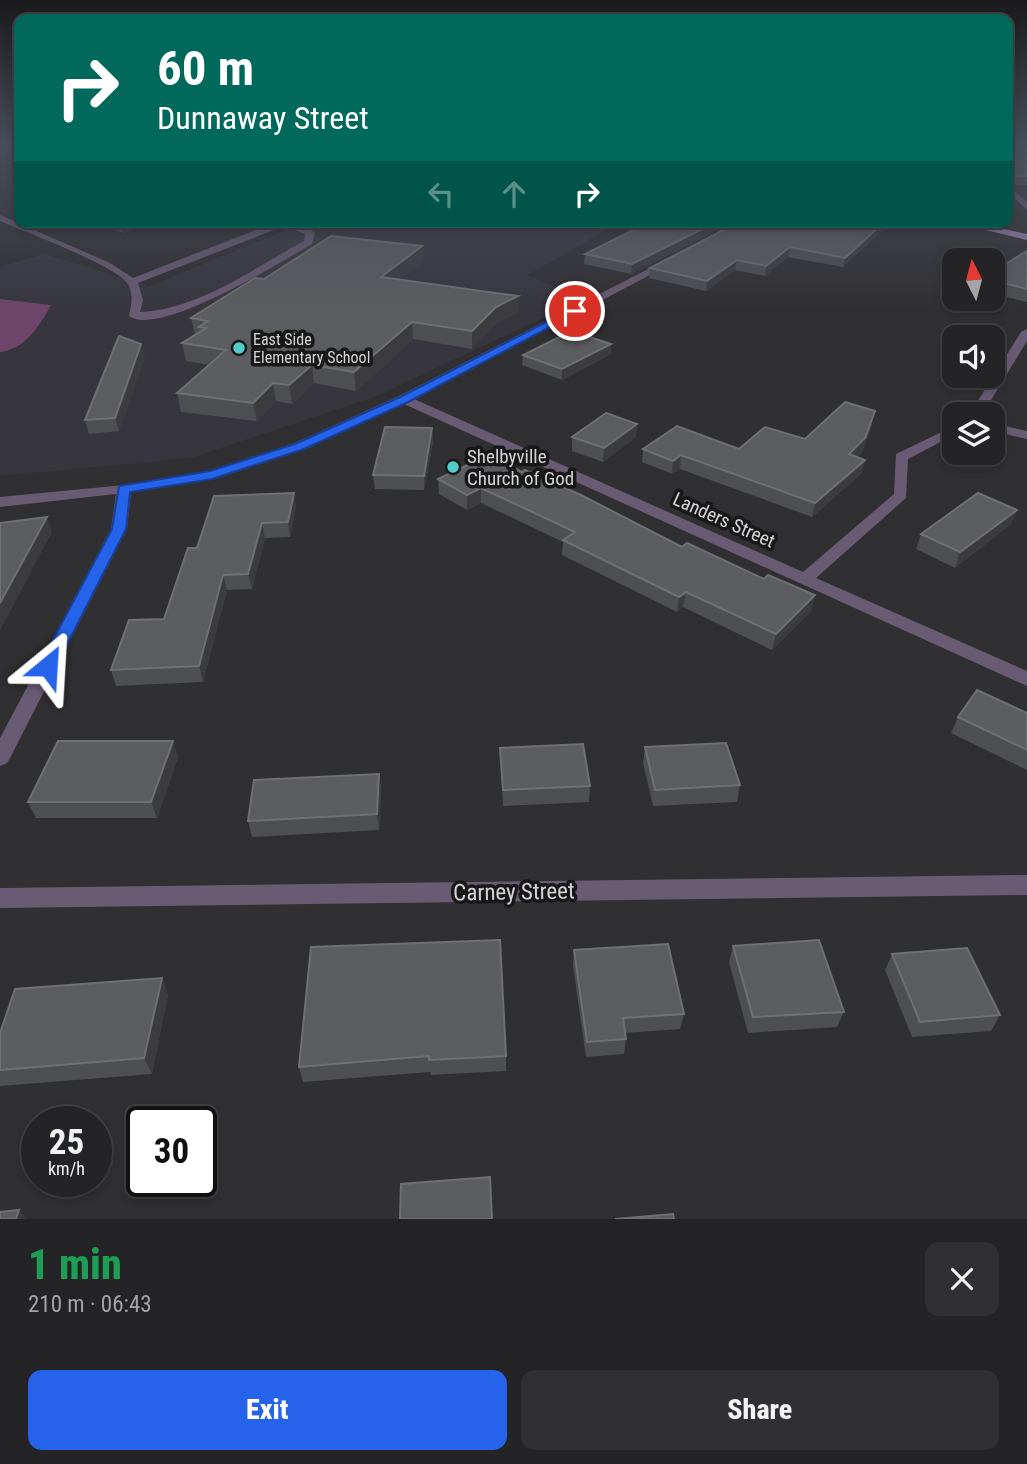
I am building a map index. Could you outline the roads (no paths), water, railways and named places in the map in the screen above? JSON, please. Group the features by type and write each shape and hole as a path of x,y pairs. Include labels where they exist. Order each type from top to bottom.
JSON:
{"main road":[{"path":"984,228 1027,237"}],"street":[{"path":"23,228 107,265 132,282 138,300 134,316 165,314 205,299 309,242 310,233 301,228"},
{"path":"132,282 270,228"},
{"path":"0,502 124,489 212,475 257,462 300,446 404,399 685,254"},
{"path":"983,402 1027,332"},
{"name":"Landers Street","path":"404,399 1027,679"},
{"path":"1005,430 1027,435"},
{"path":"805,579 901,495 901,457 942,436"},
{"path":"0,758 119,529 124,489"},
{"name":"Carney Street","path":"0,898 1027,885"}],"place":[{"name":"East Side Elementary School","path":"239,348"},
{"name":"Shelbyville Church of God","path":"453,467"}]}
